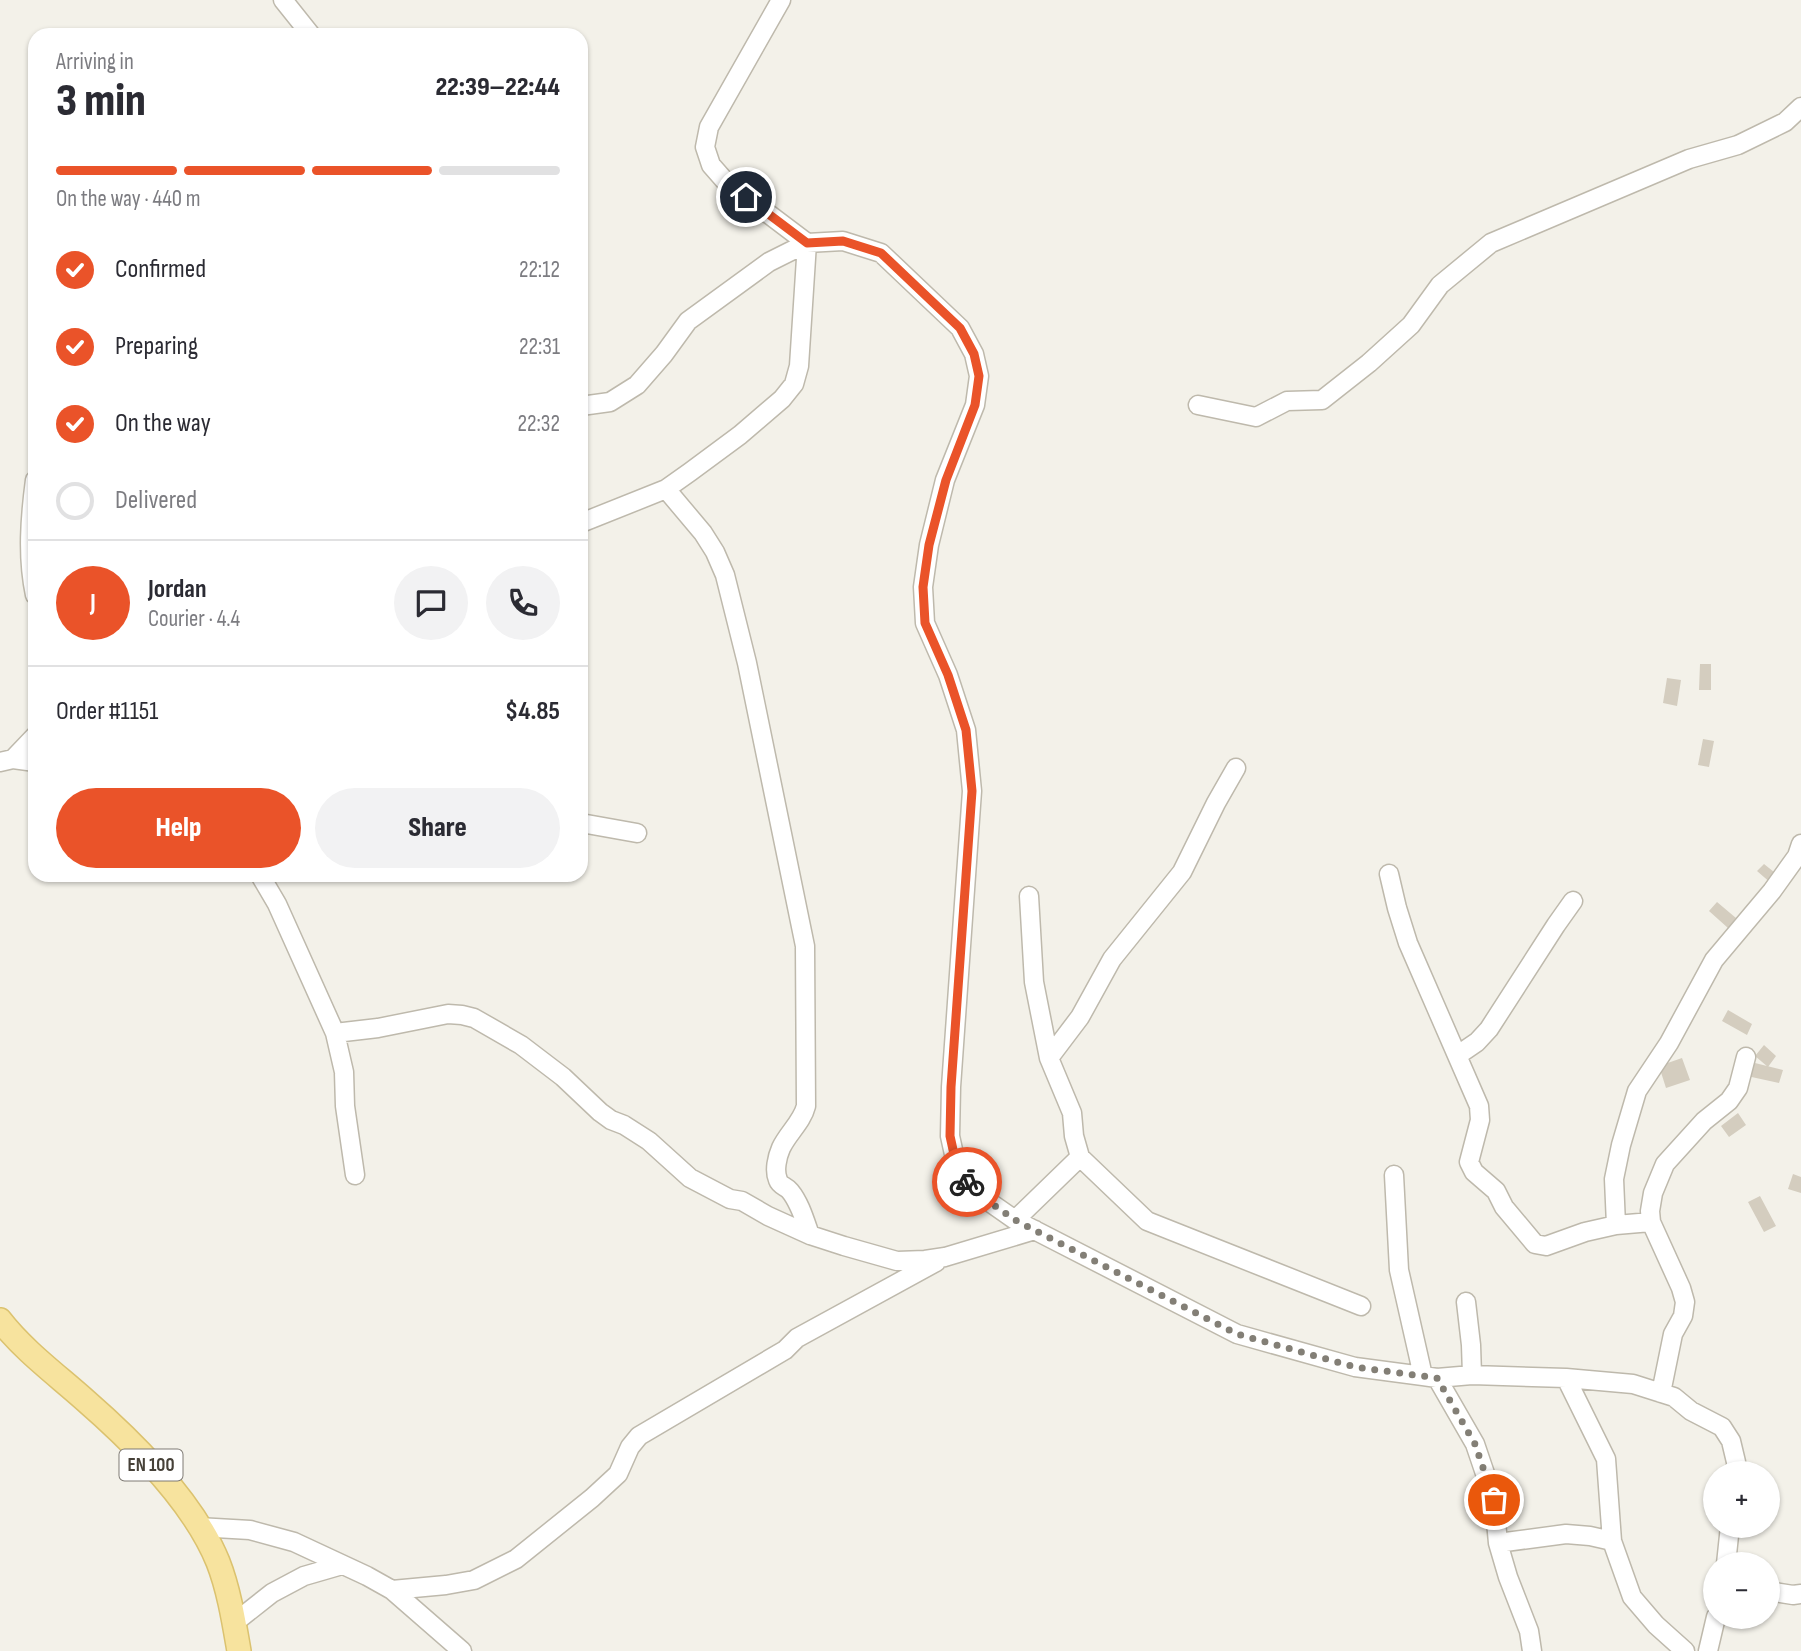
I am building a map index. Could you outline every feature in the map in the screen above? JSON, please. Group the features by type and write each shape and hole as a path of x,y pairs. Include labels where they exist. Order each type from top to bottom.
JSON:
{"main road":[{"name":"EN 100","path":"0,1320 18,1340 116,1427 188,1508 218,1562 239,1651"}],"street":[{"path":"283,0 305,28"},
{"path":"781,0 709,127 705,147 711,165 725,181 807,243"},
{"path":"1198,405 1256,417 1287,401 1322,400 1411,325 1440,285 1491,243 1689,159 1738,145 1785,122 1801,107"},
{"path":"588,405 610,402 638,385 688,321 769,262 807,243 843,241 881,253 960,328 974,354 979,376 975,405 946,480 929,545 923,587 925,623 948,675 966,730 972,791 951,1087 950,1136 957,1168 975,1192 1015,1220 1237,1334 1355,1367 1430,1377 1472,1375 1566,1378 1633,1384 1674,1397 1691,1411 1721,1427 1731,1441 1736,1461"},
{"path":"588,520 666,489 740,435 782,399 794,384 799,366 807,243"},
{"path":"666,489 703,533 726,575 747,663 805,946 806,1106 804,1114 783,1144 776,1172 778,1181 789,1190 802,1212 810,1235"},
{"path":"6,761 28,742"},
{"path":"6,761 28,762"},
{"path":"1049,1058 1080,1017 1112,959 1182,872 1236,768"},
{"path":"588,824 637,832"},
{"path":"1616,1225 1614,1179 1637,1091 1669,1043 1714,960 1772,891 1797,856 1801,844"},
{"path":"1389,874 1408,943 1479,1106 1480,1121 1469,1162 1474,1172 1496,1191 1504,1208 1535,1244 1546,1246 1585,1232 1616,1225 1651,1222"},
{"path":"264,882 277,904 335,1032 344,1072 345,1106 355,1175"},
{"path":"1029,896 1034,982 1049,1058 1072,1113 1074,1136 1080,1157 1147,1221 1361,1306"},
{"path":"1458,1055 1477,1042 1489,1029 1573,901"},
{"path":"335,1032 378,1028 448,1014 474,1018 521,1045 584,1095 600,1112 649,1141 690,1178 810,1235 897,1261 945,1257 1035,1230"},
{"path":"1661,1393 1673,1334 1682,1316 1685,1302 1651,1222 1653,1193 1665,1164 1704,1121 1729,1101 1738,1088 1746,1057"},
{"path":"1015,1220 1080,1157"},
{"path":"1394,1175 1399,1270 1430,1377 1475,1444 1494,1500 1498,1543 1529,1631 1532,1651"},
{"path":"392,1590 474,1580 516,1559 618,1474 630,1447 639,1436 785,1350 797,1338 945,1257"},
{"path":"1466,1302 1472,1375"},
{"path":"1566,1378 1606,1459 1612,1541 1632,1597 1656,1625 1685,1651"},
{"path":"198,1527 250,1530 294,1542 392,1590 463,1651"},
{"path":"1498,1543 1566,1534 1612,1541"},
{"path":"234,1623 272,1593 304,1576 341,1565"},
{"path":"1780,1593 1801,1594"},
{"path":"1708,1651 1713,1629"}],"building":[{"path":"1700,664 1711,664 1711,690 1699,690"},
{"path":"1667,678 1681,680 1677,706 1663,703"},
{"path":"1703,739 1714,741 1709,767 1698,765"},
{"path":"1764,864 1779,876 1772,884 1757,871"},
{"path":"1717,902 1736,918 1728,928 1709,911"},
{"path":"1728,1010 1752,1024 1747,1035 1722,1021"},
{"path":"1764,1045 1776,1056 1768,1067 1755,1056"},
{"path":"1682,1058 1690,1080 1666,1088 1659,1066"},
{"path":"1751,1062 1783,1070 1779,1083 1747,1076"},
{"path":"1738,1113 1746,1125 1729,1137 1721,1126"},
{"path":"1793,1174 1801,1177 1801,1193 1788,1189"},
{"path":"1760,1196 1776,1226 1764,1232 1748,1202"}],"way so far":[{"path":"967,1182 975,1192 1015,1220 1237,1334 1355,1367 1437,1378 1475,1444 1494,1500"}],"route":[{"path":"746,197 807,243 843,241 881,253 960,328 974,354 979,376 975,405 946,480 929,545 923,587 925,623 948,675 966,730 972,791 951,1087 950,1136 957,1168 967,1182"}]}
